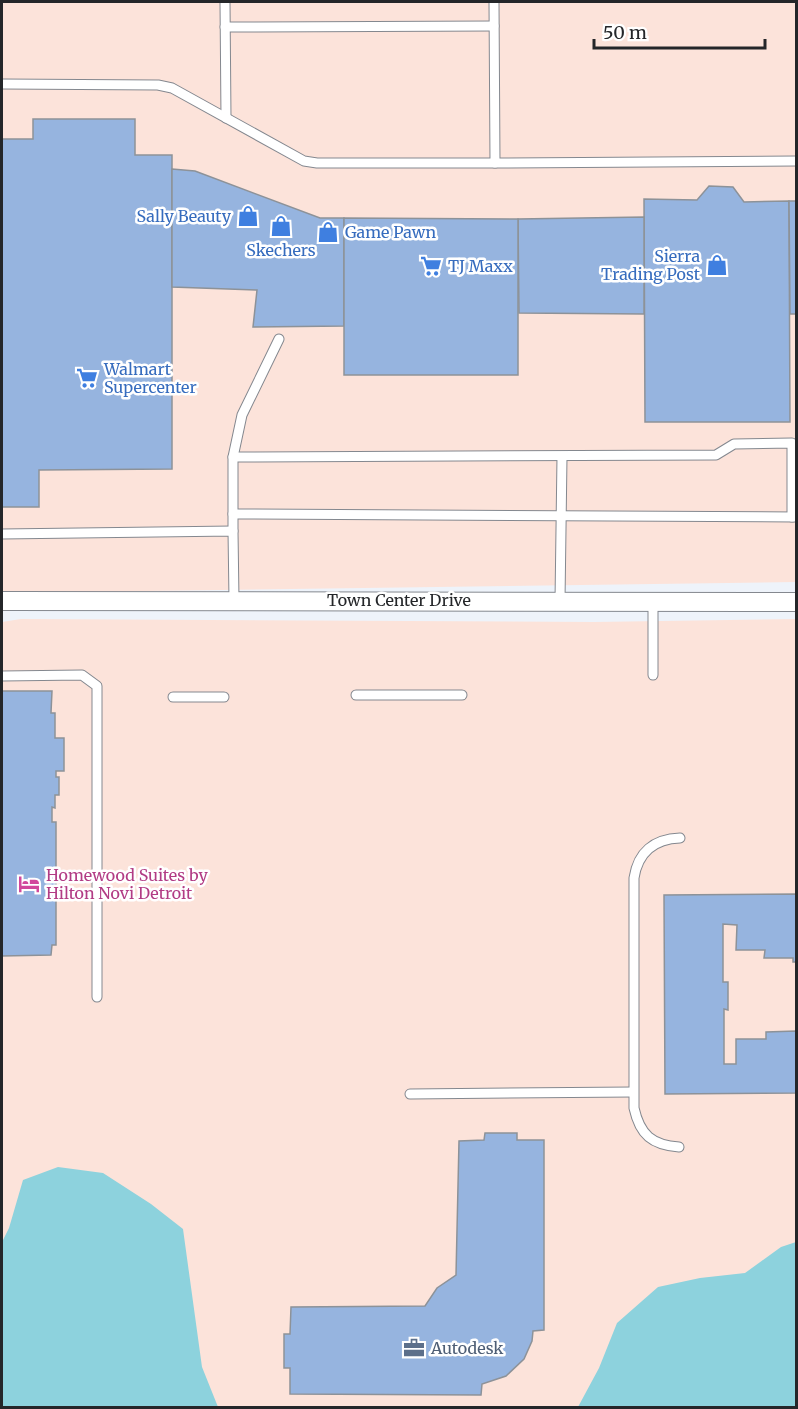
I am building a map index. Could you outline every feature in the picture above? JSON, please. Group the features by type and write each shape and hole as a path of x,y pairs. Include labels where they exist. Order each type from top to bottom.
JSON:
{"street":[{"name":"Town Center Drive","path":"2,601 796,602"}],"lane":[{"path":"225,2 226,118"},
{"path":"494,2 495,163"},
{"path":"225,27 494,26"},
{"path":"2,84 158,85 172,88 304,161 317,164 796,161"},
{"path":"234,600 233,457 242,415 279,339"},
{"path":"233,457 716,455 734,444 792,443 794,517 233,514"},
{"path":"560,601 562,457"},
{"path":"2,534 233,531"},
{"path":"653,675 654,602"},
{"path":"2,676 82,675 97,686 97,997"},
{"path":"356,695 462,695"},
{"path":"173,697 224,697"},
{"path":"679,1147 656,1142 644,1135 633,1108 633,1092 634,878 636,865 644,853 656,843 680,838"},
{"path":"410,1094 633,1092"}],"shaded area":[{"path":"2,2 796,2 796,582 2,593"},
{"path":"21,619 594,622 796,619 796,1344 650,1408 99,1407 2,1349 2,622"}],"water":[{"path":"58,1167 103,1173 151,1204 183,1229 202,1367 218,1407 2,1407 2,1242 9,1228 23,1180"},
{"path":"796,1242 796,1407 578,1407 599,1368 617,1323 658,1287 700,1278 745,1273 781,1247"}],"building":[{"name":"Walmart Supercenter","path":"33,119 135,119 135,155 172,155 172,469 39,470 39,507 2,507 2,139 33,139"},
{"path":"172,169 195,171 320,218 344,218 344,326 253,327 257,290 172,287"},
{"name":"Sierra Trading Post","path":"709,186 733,187 744,202 789,201 790,422 645,422 644,199 697,200"},
{"path":"789,201 796,201 796,314 790,314"},
{"path":"644,217 644,314 519,313 518,219"},
{"name":"TJ Maxx","path":"344,218 518,219 518,375 344,375"},
{"name":"Homewood Suites by Hilton Novi Detroit","path":"2,691 52,691 51,713 55,713 55,738 64,738 64,771 56,771 56,777 59,777 59,795 55,795 55,808 52,807 52,822 56,822 56,945 52,945 51,955 2,956"},
{"path":"796,894 796,962 793,962 793,958 764,958 765,950 736,950 737,925 723,924 723,982 728,982 728,1010 724,1009 724,1064 736,1064 736,1039 766,1039 766,1032 796,1031 796,1093 665,1094 664,895"},
{"path":"485,1133 517,1133 517,1140 544,1140 544,1330 533,1331 532,1341 524,1359 506,1376 482,1384 481,1395 290,1394 290,1368 284,1368 284,1334 290,1334 291,1307 425,1306 437,1288 456,1275 459,1141 484,1140"}],"place":[{"name":"Sally Beauty","path":"248,216"},
{"name":"Skechers","path":"281,226"},
{"name":"Game Pawn","path":"328,232"},
{"name":"Sierra Trading Post","path":"717,265"},
{"name":"TJ Maxx","path":"431,266"},
{"name":"Walmart Supercenter","path":"87,378"},
{"name":"Homewood Suites by Hilton Novi Detroit","path":"29,884"},
{"name":"Autodesk","path":"414,1348"}]}
